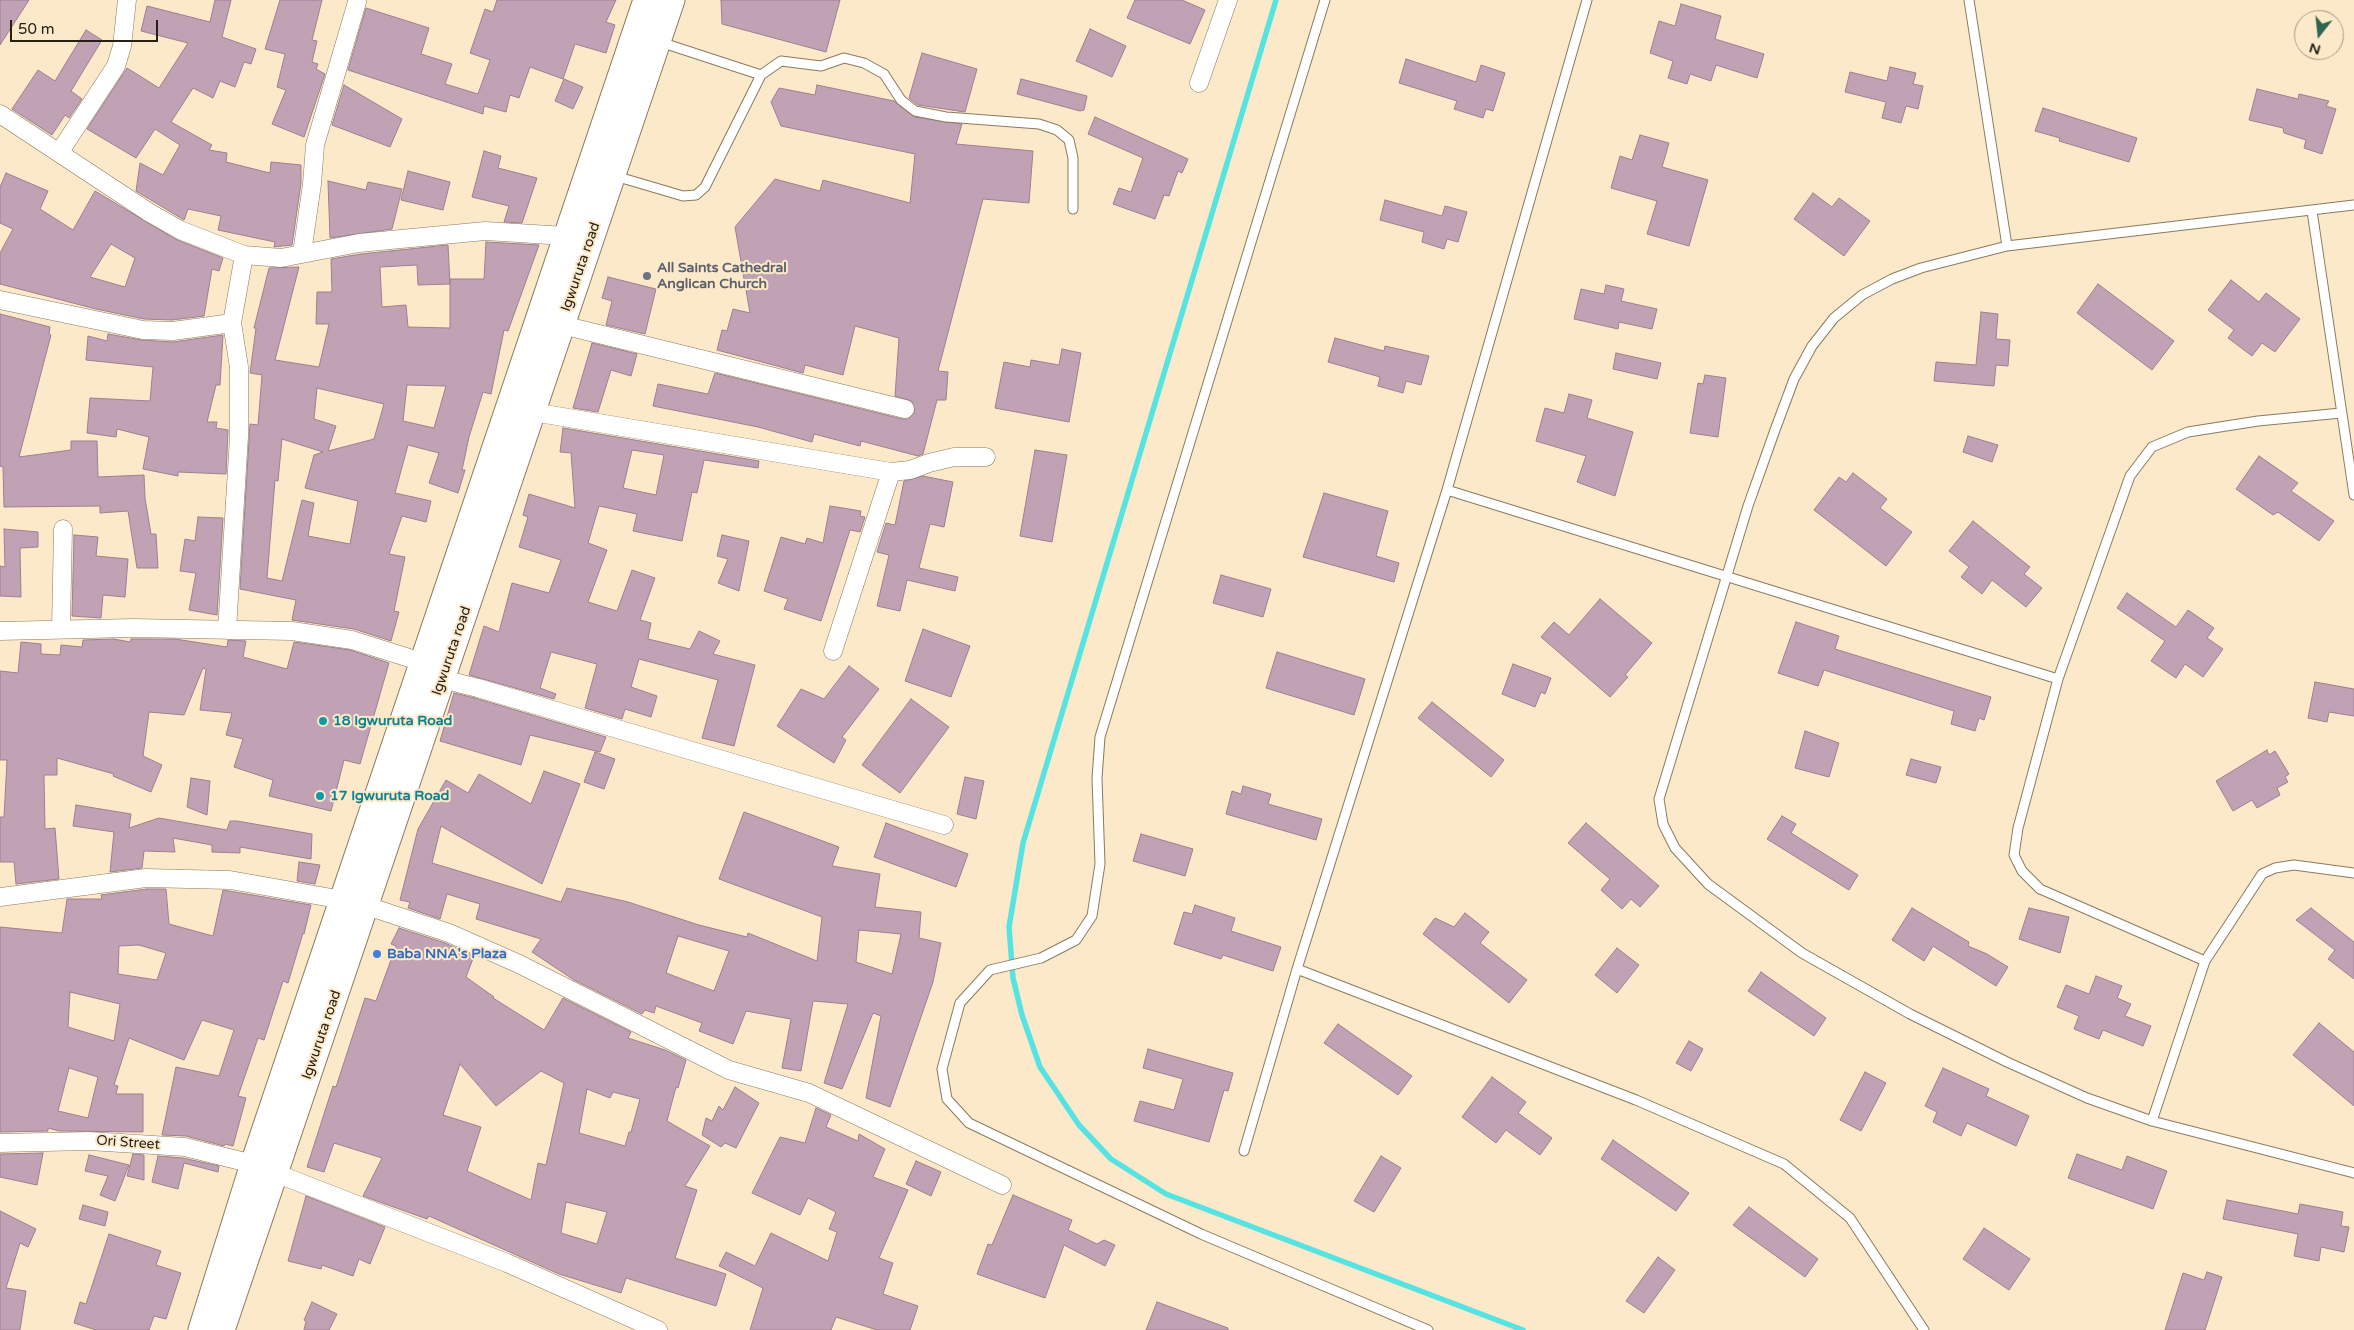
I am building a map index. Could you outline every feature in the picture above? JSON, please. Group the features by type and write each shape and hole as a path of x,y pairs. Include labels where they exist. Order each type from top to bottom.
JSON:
{"main road":[{"name":"Igwuruta road","path":"222,1330 264,1168 343,900 646,0"},
{"name":"Igwuruta road","path":"201,1330 367,906 672,0"}],"street":[{"path":"59,153 116,66 122,46 127,0"},
{"path":"1199,83 1228,0"},
{"path":"302,253 312,184 315,145 357,2"},
{"path":"0,114 180,230 244,255 281,258 359,243 485,231 566,236"},
{"path":"227,630 239,437 239,368 232,323 244,255"},
{"path":"0,300 143,330 173,331 232,323"},
{"path":"562,325 905,409"},
{"path":"533,412 891,472 910,470 929,463 954,458 986,457"},
{"path":"833,650 891,472"},
{"path":"61,629 63,529"},
{"path":"0,631 61,629 292,631 352,640 422,662"},
{"path":"442,679 944,825"},
{"path":"0,897 146,878 230,880 343,900"},
{"path":"367,906 449,933 502,956 729,1070 809,1093 1002,1185"},
{"name":"Ori Street","path":"0,1143 89,1141 185,1147 264,1168 508,1263 658,1330"}],"lane":[{"path":"1325,0 1100,737 1097,778 1100,864 1092,916 1076,940 1041,958 990,970 960,1002 942,1069 947,1099 969,1123 1201,1234 1428,1330"},
{"path":"1244,1151 1297,969 1447,490 1587,0"},
{"path":"1969,0 2007,246"},
{"path":"658,41 761,75"},
{"path":"612,176 683,196 696,195 705,187 761,75 782,61 803,66 821,66 844,58 864,63 884,74 901,100 915,111 946,117 1039,124 1057,130 1069,140 1073,158 1072,208"},
{"path":"2354,205 2007,246 1921,268 1892,279 1862,295 1834,318 1812,346 1791,386 1748,506 1659,799 1663,824 1675,848 1708,884 1802,953 1910,1014 2007,1062 2087,1098 2152,1121 2354,1173"},
{"path":"2312,211 2354,495"},
{"path":"2205,961 2040,889 2022,871 2014,855 2018,828 2058,679 2130,476 2152,447 2188,432 2258,421 2341,413"},
{"path":"1447,490 2058,679"},
{"path":"2152,1121 2205,961 2262,874 2275,868 2294,865 2354,874"},
{"path":"1297,969 1636,1100 1784,1164 1850,1218 1924,1330"}],"building":[{"path":"0,0 29,0 0,45"},
{"path":"215,0 231,0 222,37 256,49 251,64 244,62 235,87 220,81 213,98 193,88 171,122 212,145 209,150 227,153 226,162 270,173 271,162 301,165 301,183 292,245 274,247 275,242 218,230 221,216 188,209 184,220 136,191 140,163 163,175 180,145 155,129 136,158 87,129 127,68 159,88 188,43 141,31 147,6 210,22"},
{"path":"280,0 322,0 312,40 317,41 312,62 318,64 316,69 325,74 304,137 272,124 286,90 277,87 285,54 265,49"},
{"path":"497,0 616,0 606,22 615,25 606,53 575,44 563,79 530,67 519,98 510,95 506,112 484,106 483,114 348,70 366,8 429,28 421,54 452,64 445,84 478,94 490,60 470,53 485,9 493,12"},
{"path":"721,0 840,0 826,52 722,24"},
{"path":"1135,0 1182,0 1205,10 1190,44 1127,18"},
{"path":"1681,4 1721,16 1715,39 1764,54 1757,78 1716,65 1711,81 1690,74 1687,84 1668,78 1673,61 1650,53 1659,21 1675,26"},
{"path":"1090,29 1126,46 1112,77 1076,61"},
{"path":"86,30 102,40 71,91 82,99 69,118 65,115 52,135 12,109 38,70 55,81"},
{"path":"922,53 977,69 965,112 918,105 909,98"},
{"path":"1406,59 1476,82 1481,65 1505,73 1493,111 1486,109 1483,118 1454,109 1457,101 1399,83"},
{"path":"1890,67 1916,73 1913,84 1923,86 1918,109 1906,106 1901,123 1882,118 1886,102 1845,92 1850,72 1887,81"},
{"path":"564,79 583,87 573,109 555,101"},
{"path":"1021,79 1087,96 1084,110 1080,111 1017,94"},
{"path":"344,85 402,119 390,147 332,125"},
{"path":"817,85 894,101 914,117 962,124 956,144 1033,151 1029,203 983,199 938,371 948,372 946,400 937,400 923,454 918,456 861,441 860,446 814,434 812,442 758,427 653,406 658,384 708,394 715,373 902,419 908,419 915,412 912,401 895,396 899,338 855,326 843,375 805,365 803,373 717,350 722,330 727,331 733,309 750,313 735,227 775,179 820,191 823,180 910,203 915,154 781,126 771,102 779,88 815,95"},
{"path":"2257,89 2298,99 2299,94 2329,101 2326,106 2336,109 2322,154 2304,148 2306,140 2284,133 2283,128 2249,120"},
{"path":"2043,108 2137,138 2129,162 2059,141 2060,138 2035,131"},
{"path":"1095,117 1188,159 1182,173 1178,171 1169,196 1164,195 1155,219 1113,204 1119,188 1131,192 1143,158 1088,134"},
{"path":"1640,135 1669,143 1662,167 1708,180 1689,246 1647,234 1657,201 1611,188 1620,156 1632,160"},
{"path":"484,151 501,156 498,168 537,178 522,223 504,222 509,206 472,197"},
{"path":"408,171 450,182 443,210 401,200"},
{"path":"6,173 48,191 40,209 73,230 95,191 175,239 223,258 219,271 212,269 204,316 172,320 144,319 96,309 0,284 0,253 13,229 0,223 0,187","holes":["111,244 135,258 125,287 90,277"]},
{"path":"328,181 366,190 368,182 402,189 392,229 330,238"},
{"path":"1813,193 1832,207 1839,198 1870,221 1844,256 1794,219"},
{"path":"1385,200 1442,216 1445,206 1467,212 1458,242 1447,239 1444,249 1422,242 1424,232 1380,220"},
{"path":"486,242 539,245 508,331 504,330 491,394 483,392 469,437 462,470 465,470 458,493 429,483 439,453 408,445 395,493 431,501 426,522 402,516 389,554 405,557 394,611 399,612 391,641 354,629 292,620 296,600 240,589 250,424 258,425 262,375 250,373 256,328 254,328 269,268 299,267 275,360 319,367 329,324 316,324 317,292 332,292 331,259 448,245 450,284 450,279 484,279","holes":["417,265 418,285 450,284 450,328 408,327 406,305 382,307 380,267","407,385 446,386 434,428 403,421","317,388 384,404 374,439 328,451 336,426 314,419","282,439 323,452 314,455 305,488 358,501 350,544 308,536 314,503 302,500 282,581 267,578 275,480 278,481"]},
{"path":"608,277 656,289 645,334 606,325 612,301 602,298"},
{"path":"2231,280 2259,302 2266,293 2300,319 2275,352 2262,343 2252,356 2228,338 2234,330 2208,310"},
{"path":"2098,284 2174,341 2152,370 2077,313"},
{"path":"1606,285 1624,289 1621,301 1657,309 1652,329 1619,322 1618,329 1574,319 1581,289 1604,294"},
{"path":"1981,312 1998,314 1996,339 2010,340 2008,366 1996,365 1994,386 1934,381 1936,362 1976,365"},
{"path":"0,314 50,327 49,334 51,335 19,457 71,450 71,441 97,441 98,477 144,475 145,498 151,534 156,534 158,568 137,568 128,511 100,513 100,506 4,507 3,467 0,466"},
{"path":"108,334 141,340 173,342 223,335 220,385 216,385 207,422 217,422 216,428 228,430 226,474 178,472 178,476 143,469 149,437 117,429 116,437 87,433 90,398 150,401 153,367 86,360 88,336 107,341"},
{"path":"1335,338 1384,351 1385,346 1429,356 1421,385 1406,381 1403,393 1378,386 1380,377 1328,362"},
{"path":"592,343 637,354 631,376 611,370 598,412 573,408"},
{"path":"1062,349 1081,353 1069,422 995,408 1004,362 1030,367 1031,360 1059,365"},
{"path":"1616,353 1661,363 1657,379 1613,369"},
{"path":"1705,375 1726,378 1718,437 1690,433 1698,383 1703,384"},
{"path":"1569,394 1592,400 1587,418 1633,432 1615,496 1577,482 1586,456 1536,441 1545,408 1564,413"},
{"path":"563,428 759,461 758,468 704,460 697,493 692,492 682,541 633,531 637,514 599,506 588,543 607,550 588,602 617,611 632,570 655,578 640,620 651,623 648,639 690,649 699,631 720,641 713,654 755,665 734,746 702,738 718,680 639,659 631,687 657,696 651,717 625,709 622,719 585,708 597,664 551,652 540,688 556,694 554,699 469,675 484,626 499,632 512,583 549,593 561,560 519,547 528,517 523,515 529,494 575,508 571,453 560,452","holes":["632,450 664,455 656,495 623,488"]},
{"path":"1968,436 1998,445 1992,462 1963,452"},
{"path":"1035,450 1067,455 1052,542 1020,536"},
{"path":"2259,456 2298,483 2291,491 2334,521 2319,541 2278,512 2273,515 2236,489"},
{"path":"1853,473 1887,499 1880,508 1912,532 1886,566 1814,510 1839,477 1846,482"},
{"path":"923,476 953,482 944,527 930,524 919,568 958,577 955,591 907,580 900,611 877,606 889,555 877,552 886,523 895,525 904,481"},
{"path":"1324,493 1388,511 1376,556 1399,563 1394,582 1303,557"},
{"path":"830,506 861,511 860,516 865,517 860,532 850,530 821,621 784,609 788,599 764,591 781,537 805,544 807,538 823,543"},
{"path":"198,517 223,518 217,615 189,610 196,573 180,571 185,539 195,541"},
{"path":"1973,521 2030,567 2024,574 2042,588 2026,607 1992,580 1982,594 1961,577 1969,567 1949,551"},
{"path":"4,529 38,532 38,547 20,548 21,597 0,596 0,566 5,567"},
{"path":"74,535 98,537 96,556 128,559 125,597 103,595 101,618 72,616"},
{"path":"722,535 749,541 739,591 718,583 728,559 717,556"},
{"path":"1221,575 1271,589 1263,617 1213,603"},
{"path":"2127,593 2176,627 2188,610 2214,628 2207,638 2223,649 2203,677 2185,664 2176,678 2151,661 2165,641 2117,608"},
{"path":"1600,599 1652,643 1625,675 1628,677 1610,697 1541,637 1554,622 1569,635"},
{"path":"1796,622 1839,636 1835,649 1991,697 1984,720 1979,718 1975,731 1951,724 1954,711 1824,670 1818,686 1778,673"},
{"path":"923,629 970,646 951,697 905,681"},
{"path":"114,639 130,642 131,639 175,639 227,647 228,640 246,641 243,657 287,669 294,642 350,650 389,663 360,764 344,760 331,811 269,796 273,780 234,767 243,739 226,735 232,713 200,710 206,669 203,668 184,715 149,712 143,756 162,765 151,792 113,776 114,774 57,758 57,775 44,775 45,829 55,828 59,879 16,884 14,862 0,862 0,817 4,817 7,760 0,760 0,671 18,673 21,642 41,644 41,654 60,655 61,645 82,647 83,640"},
{"path":"1277,652 1365,679 1354,715 1266,688"},
{"path":"1513,664 1551,678 1545,694 1541,692 1535,707 1502,694"},
{"path":"849,666 879,689 842,737 846,740 834,763 777,726 801,689 824,699"},
{"path":"2315,682 2354,689 2354,716 2329,712 2327,722 2308,718"},
{"path":"454,693 606,737 600,752 530,735 521,765 440,741"},
{"path":"911,699 949,727 900,793 862,765"},
{"path":"1432,702 1504,760 1491,777 1418,718"},
{"path":"1805,731 1839,743 1829,777 1795,768"},
{"path":"2267,750 2269,755 2275,751 2289,774 2285,777 2288,782 2277,788 2280,795 2257,808 2252,800 2233,811 2216,781"},
{"path":"595,752 615,759 604,789 584,782"},
{"path":"1911,759 1941,767 1936,783 1906,775"},
{"path":"544,771 580,784 542,884 441,826 432,863 561,902 567,888 628,902 699,925 747,937 748,933 817,961 822,917 719,879 744,812 839,847 832,866 880,874 875,907 921,912 919,938 941,943 933,982 890,1107 866,1098 881,1016 873,1013 842,1089 824,1083 848,1004 813,1001 801,1071 782,1068 791,1019 746,1011 733,1044 699,1031 702,1023 656,1006 654,1013 645,1010 642,1014 574,980 532,952 541,939 476,919 480,904 447,894 440,919 408,908 410,902 400,900 418,829 446,780 468,793 479,774 531,804","holes":["859,930 901,934 892,974 856,962","678,936 729,951 714,991 666,973"]},
{"path":"965,777 984,781 976,819 957,814"},
{"path":"191,778 210,781 207,815 187,807"},
{"path":"1243,786 1271,794 1268,804 1322,819 1316,840 1226,814 1232,791 1241,794"},
{"path":"76,805 131,814 129,828 159,818 227,830 230,821 237,821 312,834 311,859 240,847 240,853 212,852 212,845 173,838 175,852 144,851 142,868 110,872 114,832 73,826"},
{"path":"1782,816 1796,824 1791,833 1858,875 1849,890 1767,839"},
{"path":"886,823 968,854 956,887 874,857"},
{"path":"1586,823 1659,886 1640,907 1631,899 1622,909 1601,890 1610,879 1568,843"},
{"path":"1141,834 1193,849 1185,876 1133,861"},
{"path":"299,862 320,865 315,884 297,881"},
{"path":"147,889 166,889 169,924 213,936 223,890 311,905 288,983 283,981 264,1040 258,1038 238,1096 246,1098 233,1146 225,1144 224,1146 186,1136 162,1135 176,1067 219,1076 234,1030 202,1020 184,1060 129,1038 114,1085 118,1086 116,1094 143,1094 143,1132 59,1131 48,1128 48,1131 0,1132 0,927 62,933 67,899 102,899 101,895","holes":["139,945 166,953 157,980 118,974 119,946","70,992 120,1004 114,1041 68,1027","69,1068 98,1077 88,1118 58,1111"]},
{"path":"1195,905 1235,918 1231,931 1281,947 1273,971 1223,955 1221,959 1174,944 1184,912 1192,914"},
{"path":"1912,908 1969,942 1968,946 1987,954 2008,967 1996,986 1933,946 1924,961 1892,940"},
{"path":"2029,908 2069,917 2060,953 2019,939"},
{"path":"2311,908 2354,942 2354,979 2328,959 2335,950 2296,920"},
{"path":"1465,913 1489,932 1480,943 1527,980 1509,1003 1423,934 1435,918 1454,927"},
{"path":"399,928 445,943 474,956 466,977 493,998 544,1030 563,998 631,1032 628,1038 665,1050 686,1060 678,1088 676,1087 667,1121 710,1146 685,1186 697,1190 675,1258 726,1274 716,1306 626,1278 621,1293 559,1274 429,1216 427,1219 363,1196 382,1158 334,1143 324,1172 307,1167 333,1086 336,1087 365,998 376,1001 396,946 391,944","holes":["460,1064 496,1106 541,1071 564,1083 546,1165 538,1163 531,1200 467,1171 481,1127 443,1115","587,1089 610,1098 613,1092 640,1099 625,1146 579,1133","566,1202 607,1212 597,1244 561,1233"]},
{"path":"1617,948 1639,965 1617,993 1595,975"},
{"path":"1761,972 1826,1018 1814,1036 1748,991"},
{"path":"2096,976 2122,986 2117,998 2131,1004 2125,1016 2151,1026 2143,1046 2103,1030 2099,1039 2074,1029 2079,1016 2057,1007 2066,985 2089,994"},
{"path":"2319,1023 2354,1052 2354,1106 2293,1055"},
{"path":"1338,1024 1412,1076 1398,1095 1324,1043"},
{"path":"1689,1041 1703,1049 1691,1071 1676,1063"},
{"path":"1148,1049 1233,1073 1228,1091 1224,1090 1209,1142 1134,1121 1140,1101 1174,1110 1183,1079 1143,1068"},
{"path":"1943,1068 1989,1089 1986,1096 2029,1116 2016,1146 1967,1123 1961,1136 1933,1122 1937,1112 1925,1106"},
{"path":"1865,1072 1886,1083 1861,1131 1840,1120"},
{"path":"1492,1077 1526,1102 1518,1113 1552,1138 1540,1155 1506,1130 1496,1143 1462,1117"},
{"path":"735,1087 759,1103 736,1148 725,1143 721,1147 702,1135 706,1118 712,1121 719,1106 723,1110"},
{"path":"816,1108 831,1115 826,1127 858,1141 859,1134 885,1149 873,1177 908,1190 879,1258 893,1263 883,1294 918,1306 910,1330 877,1330 836,1317 831,1330 750,1330 763,1288 719,1266 726,1252 755,1266 771,1233 828,1261 837,1232 829,1229 836,1212 808,1198 800,1215 752,1193 780,1137 805,1143"},
{"path":"1613,1140 1689,1193 1676,1211 1601,1159"},
{"path":"43,1153 37,1185 0,1177 0,1154"},
{"path":"133,1154 144,1155 144,1180 127,1176"},
{"path":"2077,1154 2122,1170 2127,1156 2167,1171 2153,1209 2068,1178"},
{"path":"89,1155 129,1165 115,1201 100,1195 108,1176 85,1171"},
{"path":"158,1156 183,1158 219,1166 218,1172 184,1163 178,1189 152,1182"},
{"path":"1381,1156 1401,1168 1374,1212 1354,1201"},
{"path":"916,1161 941,1172 931,1196 906,1184"},
{"path":"1013,1195 1072,1220 1068,1230 1097,1244 1104,1240 1115,1245 1105,1266 1064,1245 1045,1298 977,1274 988,1244 992,1245"},
{"path":"306,1196 385,1227 370,1264 359,1259 353,1276 322,1265 321,1269 288,1261"},
{"path":"2227,1200 2298,1214 2300,1204 2343,1212 2341,1226 2349,1227 2344,1252 2321,1247 2319,1261 2294,1256 2298,1234 2223,1219"},
{"path":"83,1205 108,1212 105,1226 79,1219"},
{"path":"1749,1207 1818,1259 1805,1277 1733,1225"},
{"path":"0,1211 36,1229 28,1247 20,1243 6,1288 26,1291 20,1330 0,1330"},
{"path":"1984,1228 2030,1259 2009,1290 1963,1259"},
{"path":"109,1234 161,1251 156,1265 181,1273 166,1319 154,1316 149,1330 96,1330 74,1323 80,1302 86,1304"},
{"path":"1658,1257 1675,1270 1644,1313 1626,1301"},
{"path":"2207,1272 2222,1277 2205,1330 2165,1330 2183,1273 2204,1280"},
{"path":"312,1302 337,1314 329,1330 304,1330 306,1321 304,1320"},
{"path":"1157,1302 1228,1328 1228,1330 1146,1330"}],"waterway":[{"path":"1276,0 1023,843 1009,927 1013,978 1022,1015 1040,1067 1079,1125 1111,1159 1166,1194 1523,1330"}],"place":[{"name":"All Saints Cathedral Anglican Church","path":"647,276"},
{"name":"18 Igwuruta Road","path":"323,721"},
{"name":"17 Igwuruta Road","path":"320,796"},
{"name":"Baba NNA's Plaza","path":"377,954"}]}
